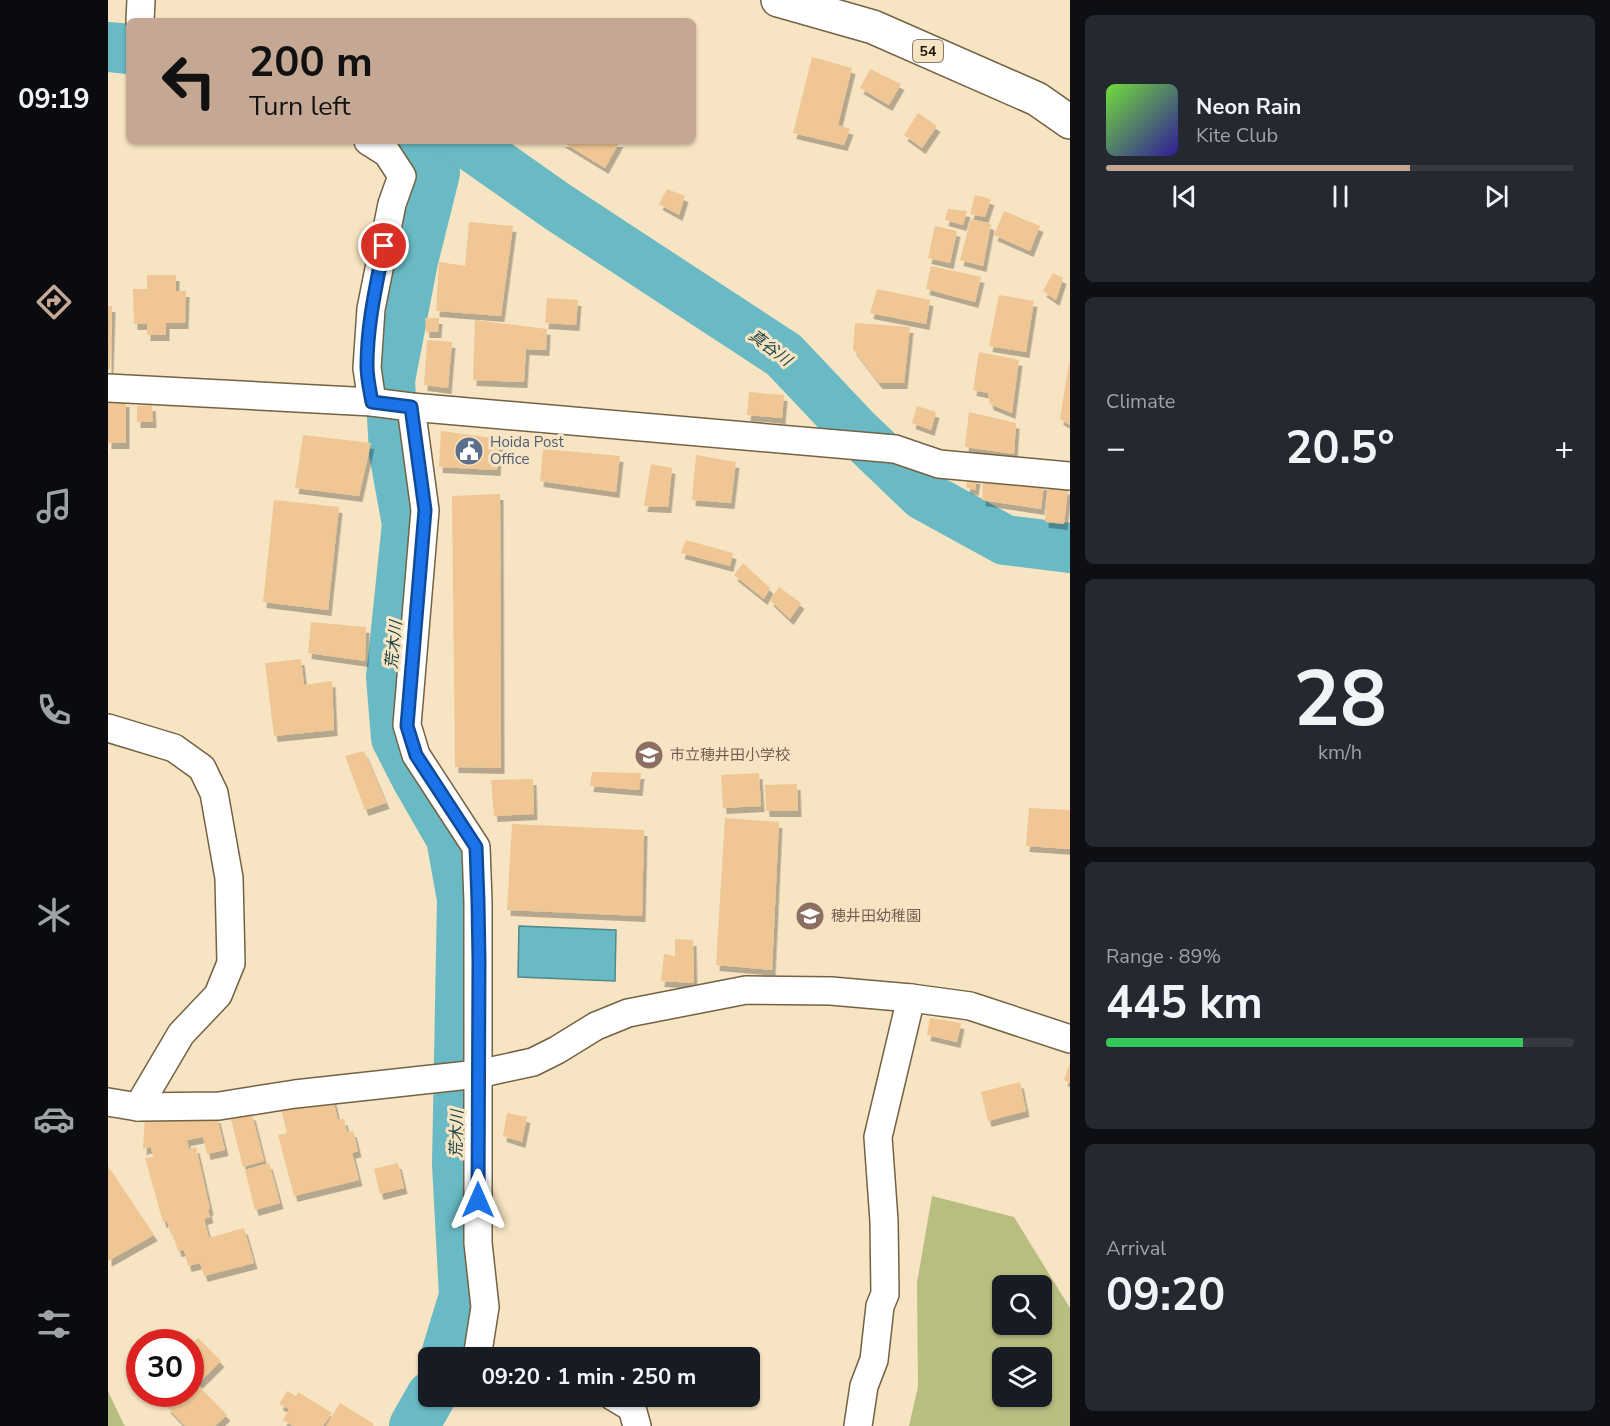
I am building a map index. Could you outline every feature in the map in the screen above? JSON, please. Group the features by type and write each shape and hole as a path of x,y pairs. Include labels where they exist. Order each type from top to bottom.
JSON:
{"main road":[{"name":"54","path":"778,0 873,27 1037,99 1070,122"}],"street":[{"path":"140,18 141,0"},
{"path":"373,144 387,153 402,176 392,204 371,309 367,368 391,405 425,510 407,726 416,755 476,847 478,913 464,1075 485,1307 479,1347"},
{"path":"108,388 391,405 895,449 939,464 1070,476"},
{"path":"108,728 174,748 202,768 214,793 229,878 231,963 218,995 181,1034 138,1107"},
{"path":"108,1102 138,1107 219,1106 295,1094 464,1075 533,1062 596,1026 628,1013 746,990 831,991 970,1006 1070,1040"},
{"path":"858,1426 864,1386 874,1360 880,1306 885,1294 884,1221 878,1137 911,998"},
{"path":"630,1407 637,1426"}],"green space":[{"path":"932,1196 1014,1217 1050,1275 992,1275 992,1335 1052,1335 1052,1279 1070,1308 1070,1426 909,1426 918,1387 917,1283"},
{"path":"108,1391 123,1423 125,1426 108,1426"}],"water":[{"path":"519,926 616,930 615,981 518,977"}],"building":[{"path":"812,57 852,68 838,125 850,129 844,145 793,133"},
{"path":"870,69 901,84 889,105 860,88"},
{"path":"918,113 937,126 922,148 904,135"},
{"path":"566,144 618,144 605,168"},
{"path":"667,189 685,196 679,215 659,204"},
{"path":"975,195 991,199 985,217 970,214"},
{"path":"948,209 967,211 963,225 945,220"},
{"path":"1004,211 1040,226 1030,251 994,235"},
{"path":"971,219 991,224 983,266 960,260"},
{"path":"469,222 513,226 501,316 436,311 439,262 465,266"},
{"path":"935,226 957,231 950,263 928,258"},
{"path":"931,266 981,277 975,302 926,289"},
{"path":"1053,273 1063,278 1056,300 1043,291"},
{"path":"147,275 176,275 176,291 186,291 185,323 166,323 166,335 147,335 147,324 134,324 133,289 147,289"},
{"path":"877,289 930,300 926,324 870,313"},
{"path":"999,295 1034,301 1026,352 989,346"},
{"path":"547,298 578,300 576,325 545,323"},
{"path":"108,306 112,306 110,369 108,369"},
{"path":"425,318 439,318 438,332 426,332"},
{"path":"475,320 547,329 546,350 526,349 524,382 473,380"},
{"path":"855,323 910,327 904,383 879,383 853,349"},
{"path":"427,340 452,342 448,388 424,385"},
{"path":"979,352 1019,360 1012,413 990,404 988,393 973,390"},
{"path":"1070,363 1070,425 1060,419"},
{"path":"749,392 784,395 782,418 747,415"},
{"path":"108,401 126,401 126,443 108,443"},
{"path":"152,405 153,422 137,422 137,406"},
{"path":"917,406 936,412 931,430 912,423"},
{"path":"969,412 1016,423 1014,454 965,447"},
{"path":"441,431 500,439 497,470 439,467"},
{"path":"303,435 371,443 359,496 295,488"},
{"path":"543,449 620,456 616,492 540,481"},
{"path":"696,455 736,462 731,503 692,500"},
{"path":"651,464 672,468 668,507 644,506"},
{"path":"968,477 977,478 975,490 966,487"},
{"path":"983,479 1044,484 1041,509 982,500"},
{"path":"1048,485 1068,489 1064,524 1045,522"},
{"path":"500,494 501,768 455,767 452,496"},
{"path":"274,500 339,507 328,610 263,602"},
{"path":"686,540 733,553 730,566 681,553"},
{"path":"743,563 770,588 764,599 734,575"},
{"path":"779,587 801,603 790,619 770,600"},
{"path":"311,622 366,627 365,661 308,653"},
{"path":"301,659 304,685 332,681 334,730 274,736 265,663"},
{"path":"364,751 386,803 365,810 345,756"},
{"path":"592,772 641,773 639,790 590,786"},
{"path":"759,773 761,806 723,808 721,775"},
{"path":"533,779 534,814 494,816 491,780"},
{"path":"797,784 798,811 766,811 765,785"},
{"path":"1029,808 1070,810 1070,849 1026,846"},
{"path":"725,818 779,822 772,970 716,965"},
{"path":"512,824 644,830 642,916 507,910"},
{"path":"675,939 693,940 694,983 661,981 664,954 675,956"},
{"path":"930,1018 961,1023 957,1042 927,1035"},
{"path":"1070,1063 1070,1083 1064,1080"},
{"path":"1020,1082 1026,1111 988,1121 981,1092"},
{"path":"332,1095 338,1120 344,1119 347,1132 353,1131 358,1151 352,1153 359,1180 294,1196 278,1135 287,1133 281,1108"},
{"path":"507,1113 527,1117 522,1142 503,1136"},
{"path":"252,1114 264,1161 243,1167 231,1119"},
{"path":"145,1116 217,1117 225,1150 207,1154 203,1137 187,1140 189,1149 196,1147 210,1209 208,1210 210,1217 204,1219 209,1238 244,1228 254,1263 204,1276 200,1263 188,1266 184,1250 178,1251 167,1221 163,1222 145,1158 153,1157 151,1147 143,1149"},
{"path":"269,1163 280,1203 255,1210 245,1170"},
{"path":"398,1163 404,1188 380,1194 374,1169"},
{"path":"108,1166 154,1235 108,1261"},
{"path":"204,1344 221,1361 204,1378"},
{"path":"204,1391 227,1415 215,1426 185,1426 167,1407 204,1407"},
{"path":"287,1391 296,1396 298,1392 332,1413 323,1426 293,1426 283,1420 289,1409 279,1404"},
{"path":"340,1403 374,1424 373,1426 326,1426"}],"waterway":[{"name":"真谷川","path":"108,47 126,49"},
{"name":"荒木川","path":"422,144 435,173 413,261 390,380 394,453 407,524 391,677 396,738 451,838 462,899 457,1164 464,1296 448,1347"},
{"name":"真谷川","path":"467,144 558,207 784,355 854,429 923,495 1005,540 1070,548"},
{"name":"荒木川","path":"414,1426 425,1407"}],"place":[{"name":"Hoida Post Office","path":"469,451"},
{"name":"市立穂井田小学校","path":"649,755"},
{"name":"穂井田幼稚園","path":"810,916"}],"route":[{"path":"384,246 371,309 368,348 367,368 372,402 411,407 425,510 407,726 416,755 476,847 479,960 478,1200"}]}
